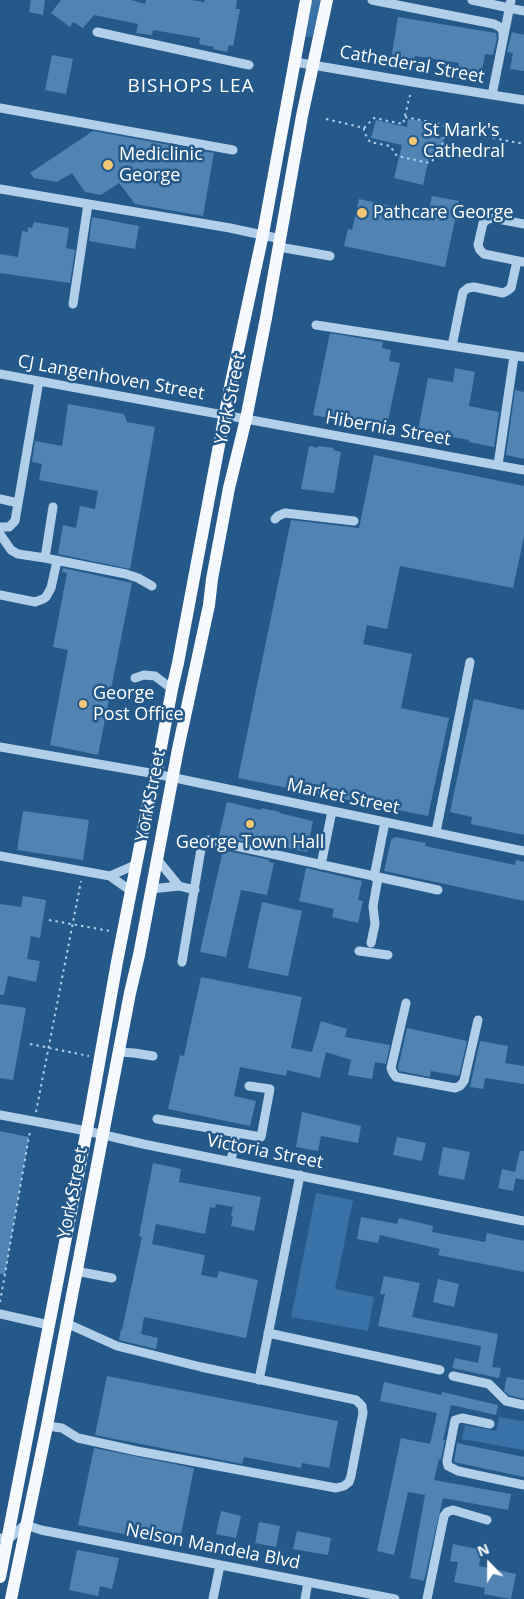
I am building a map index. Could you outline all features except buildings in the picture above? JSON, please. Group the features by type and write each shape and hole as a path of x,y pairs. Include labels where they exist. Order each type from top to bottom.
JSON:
{"main road":[{"name":"York Street","path":"0,1577 4,1538 49,1325 101,1058 123,933 178,663 225,415 264,234 306,0"},
{"name":"York Street","path":"11,1599 47,1426 118,1052 208,605 229,488 246,418 280,243 302,116 327,0"}],"street":[{"path":"372,0 494,24 503,31 503,37"},
{"path":"472,0 510,4 524,10"},
{"path":"492,95 510,4"},
{"path":"96,32 249,65"},
{"name":"Cathederal Street","path":"295,62 524,100"},
{"path":"0,108 233,150"},
{"path":"0,189 264,234 280,243 330,256"},
{"path":"73,304 88,204"},
{"path":"452,346 463,292 468,288 474,287 507,291 510,288 520,262 484,254 480,250 478,246 483,223 493,218 524,224"},
{"path":"316,326 519,356 498,465"},
{"name":"CJ Langenhoven Street","path":"0,374 246,418"},
{"path":"0,527 9,527 13,524 39,381"},
{"name":"Hibernia Street","path":"246,418 524,470"},
{"path":"0,499 18,503"},
{"path":"45,558 53,507"},
{"path":"275,519 285,513 354,521"},
{"path":"0,534 11,550 18,554 126,574 152,586"},
{"path":"0,595 35,602 43,600 51,588 57,561"},
{"path":"436,832 470,662"},
{"path":"135,678 144,675 155,676 172,689"},
{"name":"Market Street","path":"0,748 156,774 524,851"},
{"path":"321,865 332,811"},
{"path":"371,943 375,924 373,906 376,878 385,822"},
{"path":"182,962 202,844 208,840 438,890"},
{"path":"0,856 110,876 132,892"},
{"path":"157,859 179,886"},
{"path":"110,876 137,864"},
{"path":"151,889 179,886 195,890"},
{"path":"359,950 388,955"},
{"path":"406,1003 391,1068 396,1077 455,1088 460,1086 464,1081 478,1020"},
{"path":"118,1052 153,1056"},
{"path":"157,1119 261,1137 270,1089 250,1086"},
{"name":"Victoria Street","path":"0,1115 87,1131 524,1221"},
{"path":"231,1161 236,1133"},
{"path":"259,1380 300,1175"},
{"path":"76,1271 112,1278"},
{"path":"0,1314 49,1325"},
{"path":"47,1426 62,1428 78,1438 114,1446 340,1488 349,1482 351,1476 363,1412 360,1402 356,1400 201,1367 117,1346 66,1323"},
{"path":"268,1333 440,1370"},
{"path":"453,1376 489,1384 506,1401 524,1404"},
{"path":"490,1424 462,1418 455,1420 447,1461 448,1466 458,1471 524,1485"},
{"path":"427,1599 444,1516 447,1512 453,1510 487,1520"},
{"path":"4,1538 12,1537 26,1525"},
{"name":"Nelson Mandela Blvd","path":"26,1525 41,1530 394,1599"},
{"path":"214,1599 220,1564"},
{"path":"305,1599 308,1582"}],"path":[{"path":"364,128 374,118 403,124 410,95"},
{"path":"405,117 441,124 450,130 519,143 524,142"},
{"path":"326,119 364,128"},
{"path":"364,128 364,132 370,142 390,146 397,156 430,163 441,150 446,128"},
{"path":"0,1302 31,1129 83,871"},
{"path":"49,920 123,933"},
{"path":"30,1044 101,1058"}],"shaded area":[{"path":"306,0 327,0 319,39 299,35"},
{"path":"316,1193 353,1200 335,1289 374,1297 368,1331 291,1317"},
{"path":"499,1417 524,1421 524,1450 462,1439 465,1425 496,1431"}],"place":[{"name":"St Mark's Cathedral","path":"413,141"},
{"name":"Mediclinic George","path":"108,165"},
{"name":"Pathcare George","path":"362,213"},
{"name":"George Post Office","path":"83,704"},
{"name":"George Town Hall","path":"250,824"}],"district":[{"name":"BISHOPS LEA","path":"191,87"}]}
